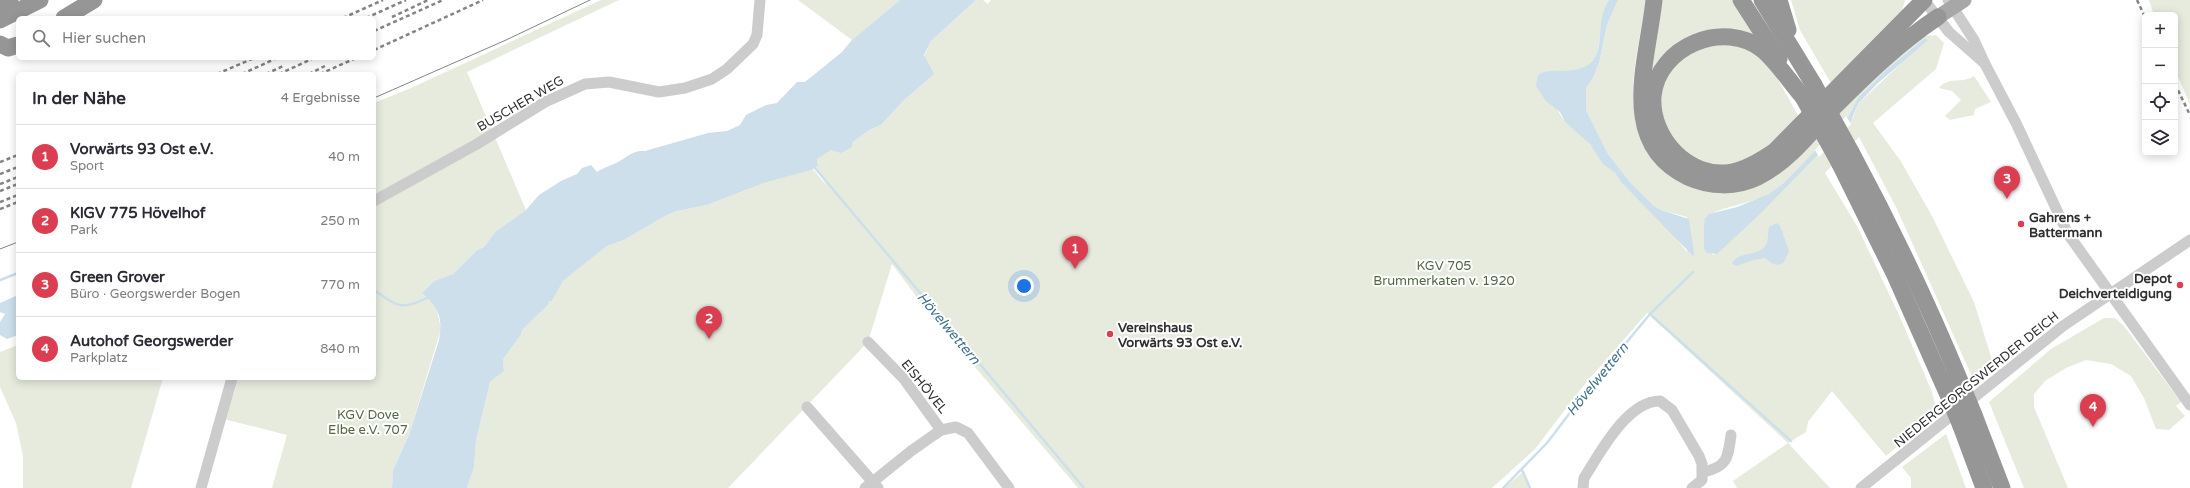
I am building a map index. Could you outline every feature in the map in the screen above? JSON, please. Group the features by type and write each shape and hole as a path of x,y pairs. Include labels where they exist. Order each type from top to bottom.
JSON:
{"highway":[{"path":"0,14 10,0"},
{"path":"0,14 40,0"},
{"path":"67,16 94,0"},
{"path":"1654,0 1641,94 1642,120 1655,149 1675,169 1696,181 1719,185 1746,182 1763,174 1784,159 1861,80 1898,46 1938,17"},
{"path":"1741,0 1852,152 1886,218 1928,306 1974,415 2002,488"},
{"path":"1762,0 1801,62"},
{"path":"1779,0 1784,21 1801,62 1808,91 1840,164 1896,275 1961,426 1984,488"},
{"path":"1808,91 1763,50 1740,39 1712,37 1685,47 1666,64 1656,84 1653,107 1659,130 1672,150 1681,159 1700,169 1710,172 1731,172 1743,169 1764,159 1775,151 1924,0"},
{"path":"0,54 0,44 8,48 16,46"}],"main road":[{"path":"1938,17 1955,2"}],"street":[{"name":"BUSCHER WEG","path":"376,199 476,144 545,102 585,84 602,82 659,92 685,88 712,79 728,69 753,44 757,36 760,0"},
{"path":"1924,0 1963,47 1985,64"},
{"path":"1955,2 2016,123 2062,222 2109,294 2190,405"},
{"name":"NIEDERGEORGSWERDER DEICH","path":"1861,488 2064,326 2190,240"},
{"name":"EISHÖVEL","path":"868,342 904,379 942,430 956,427 968,433 1009,488"},
{"path":"200,488 231,380"},
{"path":"1583,488 1584,478 1626,418 1635,410 1653,401 1660,401 1672,410 1699,456 1703,472 1702,480 1692,488"},
{"path":"808,407 872,486 911,451 942,430"},
{"path":"1703,472 1716,469 1723,464 1728,456 1731,435"}],"green space":[{"name":"KGV Dove Elbe e.V. 707","path":"601,0 619,0 467,72 526,210 495,232 484,247 477,250 453,274 434,281 422,293 436,305 441,329 409,435 393,470 392,488 272,488 287,435 224,419 234,380 376,380 376,102 411,88"},
{"path":"798,0 900,0 852,40"},
{"name":"KGV 705 Brummerkaten v. 1920","path":"976,0 983,0 988,4 991,0 1609,0 1604,14 1600,41 1593,61 1585,68 1571,71 1551,71 1556,108 1565,122 1582,135 1598,154 1604,164 1615,173 1621,182 1672,233 1687,252 1687,217 1661,210 1654,206 1629,181 1608,154 1586,110 1586,88 1593,78 1599,63 1607,25 1618,0 1646,0 1635,65 1633,87 1634,109 1638,129 1646,148 1660,166 1673,178 1687,186 1720,193 1844,107 1918,40 1926,36 1936,35 1944,43 1936,69 1873,123 1900,160 1931,214 1974,302 1993,363 1973,379 1897,209 1859,137 1825,173 1857,226 1900,317 1932,392 1937,413 1886,456 1832,391 1808,422 1806,432 1788,443 1647,313 1584,385 1535,449 1492,488 1078,488 928,312 892,264 868,342 728,488 467,488 474,467 476,441 490,382 504,371 503,359 521,335 522,330 548,305 548,301 552,301 563,281 607,246 624,240 665,216 677,211 707,205 764,183 813,169 827,186 816,167 818,166 817,159 831,149 852,147 853,142 869,130 881,125 905,99 931,41","holes":["1925,38 1927,39 1858,104 1853,118 1714,255 1712,254 1705,218 1716,212 1763,197 1780,188 1800,169 1848,117 1854,106 1872,84 1893,64"]},
{"path":"1659,0 1732,0 1757,35 1711,31 1650,82"},
{"path":"1791,0 1905,0 1902,11 1832,85 1800,30"},
{"path":"2149,0 2190,0 2190,104 2178,77 2178,12 2153,12"},
{"path":"1713,42 1750,48 1770,65 1800,119 1761,155 1720,168 1684,155 1660,117 1661,86 1676,60"},
{"path":"1974,76 1991,102 1975,109 1974,115 1950,120 1945,116 1961,100 1952,91 1939,88 1948,82 1969,79"},
{"path":"2104,318 2115,318 2124,326 2181,402 2176,406 2185,416 2169,430 2156,429 2144,398 2131,376 2111,364 2086,360 2066,368 2045,381 2034,394 2034,407 2068,488 2024,488 1989,402 2051,349"},
{"path":"16,346 16,380 162,380 131,488 23,488 23,456 16,423 0,387 0,352"},
{"path":"1946,434 1966,488 1911,488 1911,478 1902,467"},
{"path":"1788,443 1830,488 1737,488 1733,481"},
{"path":"1524,471 1531,488 1504,488"}],"water":[{"path":"900,0 976,0 931,41 924,55 934,74 905,99 881,125 869,130 853,142 852,147 841,153 831,150 817,159 818,166 811,170 764,183 707,205 677,211 665,216 624,240 607,246 563,281 552,301 549,301 548,305 522,330 521,335 503,359 504,371 490,382 476,441 474,467 467,488 392,488 393,470 409,435 439,340 440,319 436,308 422,293 434,281 453,274 477,250 484,247 495,232 526,210 539,195 561,181 577,174 582,168 591,165 597,172 630,154 708,133 727,131 740,125 746,115 766,105 777,103 797,82 805,82 842,52 852,40"},
{"path":"1609,0 1618,0 1607,25 1599,63 1593,78 1586,88 1586,110 1608,154 1629,181 1654,206 1661,210 1689,219 1694,253 1693,256 1621,182 1615,173 1603,164 1590,144 1565,122 1560,112 1546,101 1536,86 1538,75 1542,73 1547,71 1576,70 1589,64 1594,59 1599,47 1602,15"},
{"path":"1925,38 1928,40 1877,84 1858,104 1851,121 1760,214 1717,254 1707,253 1704,249 1704,226 1705,218 1709,214 1737,207 1769,194 1784,183 1848,117 1858,98 1886,70"},
{"path":"1777,223 1780,226 1789,251 1784,262 1776,265 1765,258 1753,260 1737,266 1732,264 1739,257 1755,253 1764,248 1767,243 1769,227"},
{"path":"16,296 16,336 7,339 0,335 0,322 5,314 0,312 0,303"}],"pier":[{"path":"1846,116 1851,124 1819,157 1815,150"}],"waterway":[{"name":"Hövelwettern","path":"815,168 1084,488"},
{"name":"Hövelwettern","path":"1503,488 1547,443 1588,389 1650,314 1693,272"},
{"path":"0,280 16,274"},
{"path":"376,291 388,300 399,305 411,304 427,298"},
{"path":"1650,314 1791,441"},
{"path":"1522,470 1530,488"}],"tram line":[{"path":"376,97 506,40 590,0"},
{"path":"0,249 16,243"}],"railway":[{"path":"347,16 383,0"},
{"path":"370,16 406,0"},
{"path":"392,17 428,0"},
{"path":"376,30 443,0"},
{"path":"376,49 483,0"},
{"path":"2137,0 2143,12"},
{"path":"222,72 249,60"},
{"path":"246,72 273,60"},
{"path":"283,72 310,60"},
{"path":"324,72 352,60"},
{"path":"270,72 285,65"},
{"path":"313,72 325,66"},
{"path":"2178,90 2190,115"},
{"path":"0,162 16,156"},
{"path":"0,174 16,168"},
{"path":"0,184 16,178"},
{"path":"0,191 16,185"},
{"path":"0,202 16,196"},
{"path":"0,209 16,203"}],"place":[{"name":"Green Grover","path":"2007,199"},
{"name":"Gahrens + Battermann","path":"2021,224"},
{"name":"Vorwärts 93 Ost e.V.","path":"1075,269"},
{"name":"Depot Deichverteidigung","path":"2180,285"},
{"name":"Vereinshaus Vorwärts 93 Ost e.V.","path":"1110,334"},
{"name":"KlGV 775 Hövelhof","path":"709,339"},
{"name":"Autohof Georgswerder","path":"2093,427"}]}
